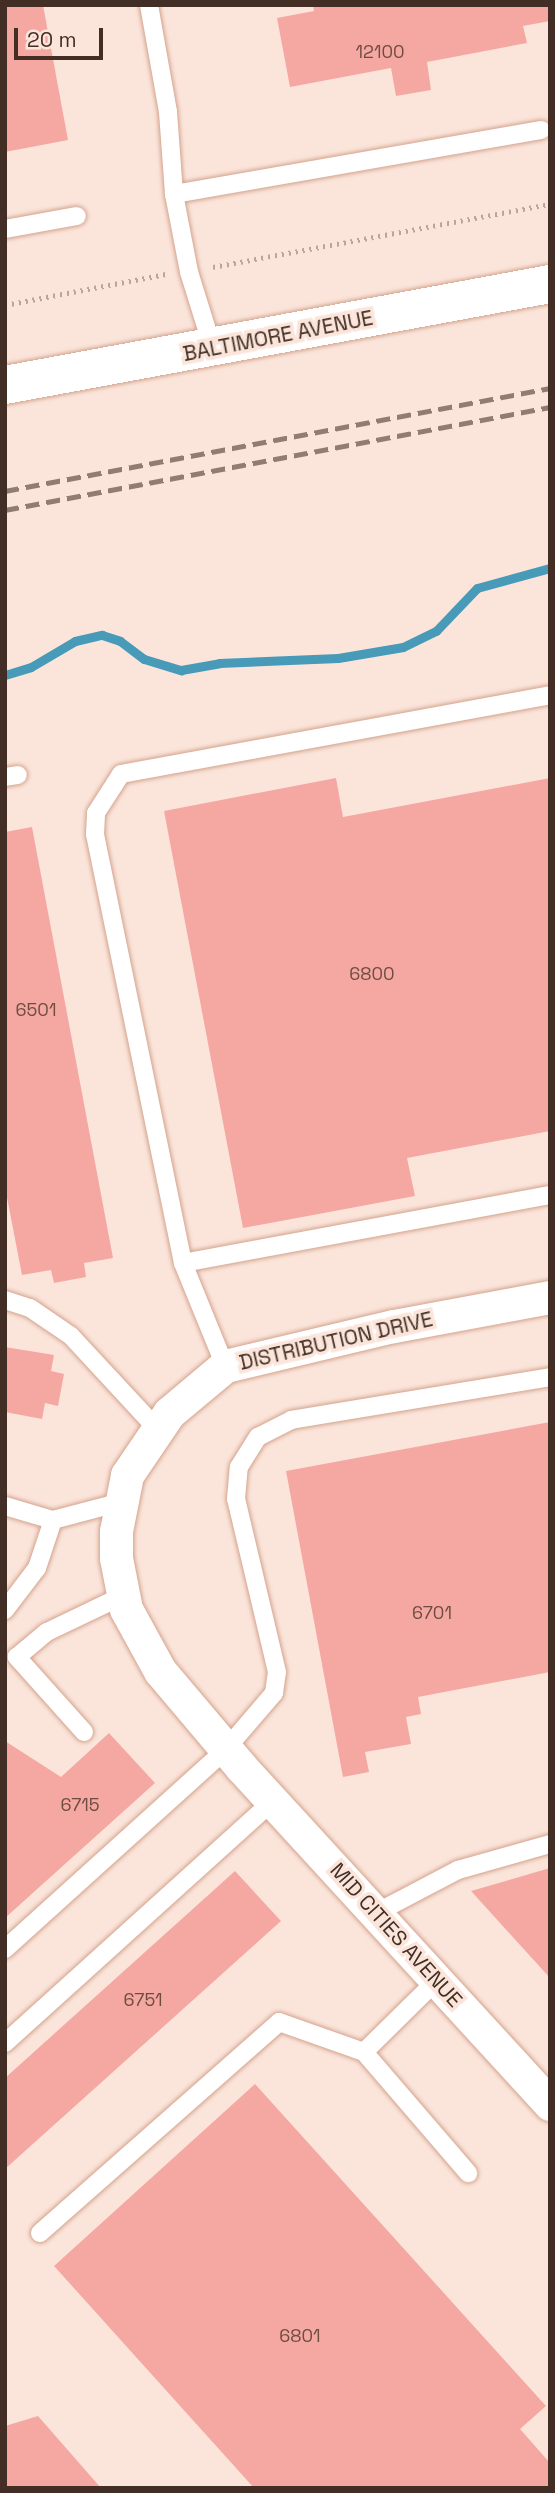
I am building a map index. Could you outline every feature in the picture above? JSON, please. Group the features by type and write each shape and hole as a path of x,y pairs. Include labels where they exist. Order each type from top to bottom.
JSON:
{"main road":[{"name":"BALTIMORE AVENUE","path":"5,385 213,349 550,284"}],"street":[{"name":"DISTRIBUTION DRIVE","path":"234,1758 160,1671 137,1635 122,1596 116,1558 121,1502 127,1475 157,1429 189,1393 225,1366 379,1329 550,1297"},
{"name":"MID CITIES AVENUE","path":"234,1758 550,2104"}],"lane":[{"path":"149,5 168,112 174,194 189,272 213,349"},
{"path":"174,194 541,130"},
{"path":"5,229 77,216"},
{"path":"225,1366 183,1263 95,834 96,813 110,786 121,774 156,765 550,695"},
{"path":"183,1263 550,1195"},
{"path":"5,1300 30,1308 71,1336 157,1429"},
{"path":"5,1950 234,1758 274,1693 277,1672 236,1499 239,1467 258,1437 291,1420 550,1377"},
{"path":"5,1506 53,1520 121,1502"},
{"path":"5,1610 37,1568 53,1520"},
{"path":"84,1732 11,1661 47,1632 122,1596"},
{"path":"5,2043 273,1801"},
{"path":"376,1913 458,1870 550,1844"},
{"path":"363,2052 436,1981"},
{"path":"40,2233 279,2022 363,2052 468,2173"}],"path":[{"path":"5,305 550,204"}],"building":[{"path":"5,5 43,5 68,140 5,152"},
{"path":"313,5 550,5 550,21 523,26 527,43 427,62 431,90 396,96 391,68 290,87 277,18 314,11"},
{"path":"336,778 343,817 550,778 550,1131 407,1158 415,1196 243,1228 164,811"},
{"path":"32,827 113,1258 84,1263 86,1277 54,1283 51,1270 22,1275 5,1187 5,832"},
{"path":"5,1347 54,1355 51,1371 64,1374 58,1406 45,1403 42,1419 5,1412"},
{"path":"550,1422 550,1672 418,1697 421,1714 406,1717 411,1744 365,1752 369,1772 343,1777 286,1471"},
{"path":"109,1733 155,1783 5,1918 5,1741 61,1777"},
{"path":"550,1868 550,1978 471,1891"},
{"path":"235,1871 281,1921 5,2169 5,2078"},
{"path":"255,2084 546,2406 520,2429 550,2463 550,2488 254,2488 54,2266"},
{"path":"38,2416 101,2488 5,2488 5,2426"}],"waterway":[{"path":"5,675 31,667 75,641 102,635 120,641 144,659 181,670 219,663 338,658 403,647 436,631 477,588 550,568"}],"railway":[{"path":"5,491 550,388"},
{"path":"5,510 550,407"}]}
